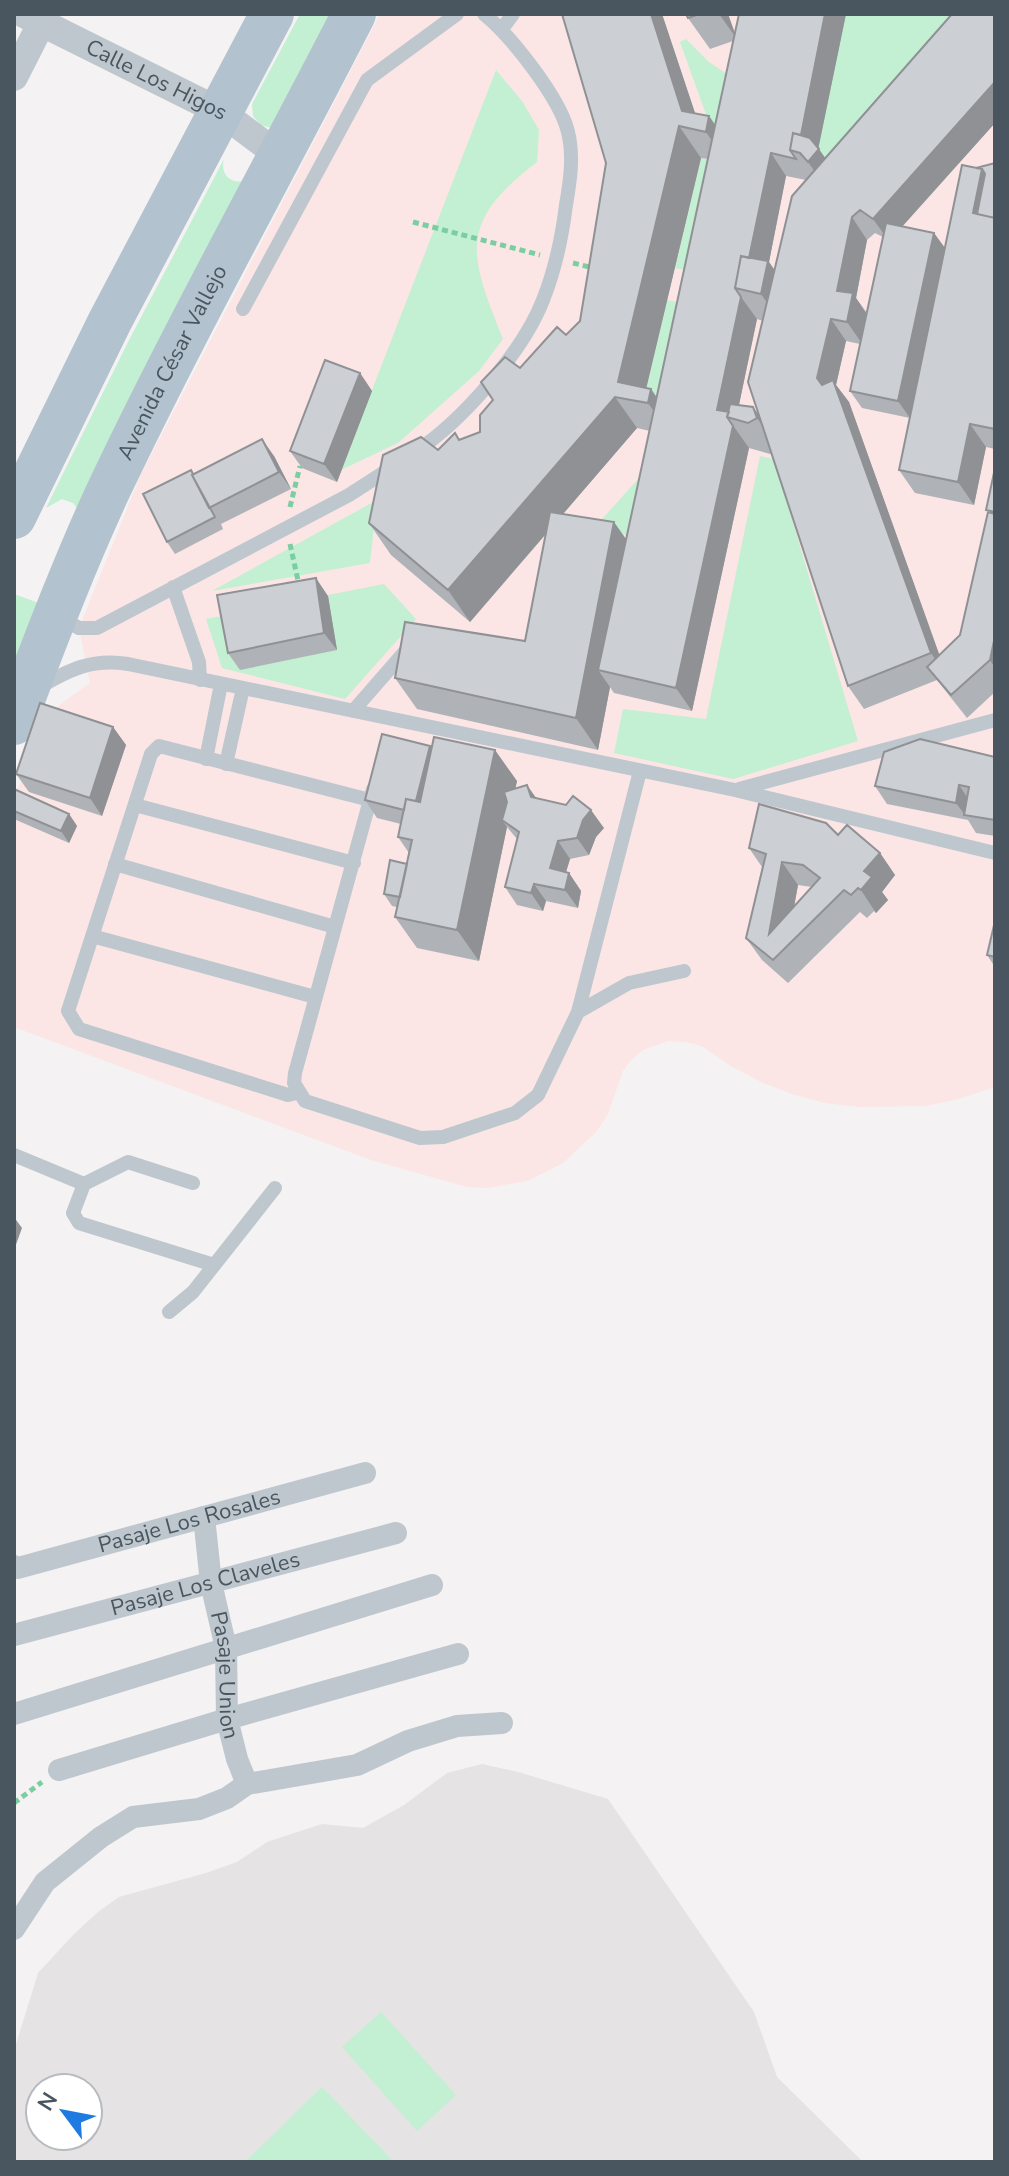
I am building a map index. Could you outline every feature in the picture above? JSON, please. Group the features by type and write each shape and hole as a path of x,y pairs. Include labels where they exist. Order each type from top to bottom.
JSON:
{"main road":[{"path":"14,517 110,321 272,14"},
{"name":"Avenida César Vallejo","path":"19,710 89,536 127,453 197,310 281,157 354,14"}],"street":[{"name":"Calle Los Higos","path":"37,17 221,112 281,157"},
{"path":"14,77 37,17"},
{"name":"Pasaje Los Rosales","path":"14,1566 18,1568 365,1473"},
{"name":"Pasaje Union","path":"204,1517 211,1583 226,1648 227,1719 247,1784"},
{"name":"Pasaje Los Claveles","path":"14,1635 396,1533"},
{"path":"14,1714 432,1585"},
{"path":"59,1770 458,1654"},
{"path":"14,1929 45,1882 101,1837 133,1817 199,1809 227,1798 247,1784 357,1765 408,1741 457,1726 502,1723"}],"lane":[{"path":"243,309 367,80 457,14"},
{"path":"57,616 79,628 97,628 349,495 453,424 522,341 543,302 556,259 571,175 568,131 548,93 502,29 484,14"},
{"path":"502,29 513,14"},
{"path":"173,587 199,662 200,680"},
{"path":"353,711 409,648"},
{"path":"19,710 57,677 87,664 106,660 353,711 391,726 735,790 995,853"},
{"path":"206,759 221,684"},
{"path":"226,764 243,688"},
{"path":"735,790 995,720"},
{"path":"297,1093 288,1095 79,1029 68,1011 151,754 159,746 370,800"},
{"path":"378,773 294,1083 297,1093 316,1106 420,1138 443,1137 515,1113 538,1095 578,1012 640,771"},
{"path":"135,805 354,863"},
{"path":"115,864 335,927"},
{"path":"92,936 315,997"},
{"path":"578,1012 629,983 684,971"},
{"path":"14,1155 84,1184"},
{"path":"193,1183 128,1162 84,1184 73,1213 79,1223 214,1265"},
{"path":"169,1312 193,1292 275,1188"}],"path":[{"path":"413,222 600,269"},
{"path":"14,1803 59,1770"}],"shaded area":[{"path":"380,14 995,14 995,1087 925,1106 858,1107 825,1103 761,1082 703,1047 668,1041 643,1050 631,1060 623,1071 608,1114 596,1132 563,1163 527,1181 487,1188 467,1187 371,1160 14,1027 14,797 44,726 58,706 90,683 79,628 141,474"},
{"path":"482,1764 608,1799 754,2012 777,2077 863,2162 14,2162 14,2051 38,1973 98,1912 119,1897 237,1862 267,1842 322,1824 363,1828 404,1805 447,1773"}],"green space":[{"path":"300,14 341,14 271,128 261,125 253,116 252,104"},
{"path":"845,14 972,14 841,181 815,164"},
{"path":"686,39 709,62 734,79 717,145 680,42"},
{"path":"496,70 522,101 539,130 537,162 493,203 482,222 477,242 483,284 503,339 479,371 398,443 341,470"},
{"path":"701,158 727,163 704,274 675,268"},
{"path":"224,159 223,169 227,176 234,181 244,181 77,508 62,499 46,508 128,342"},
{"path":"667,300 697,306 672,420 640,414"},
{"path":"667,447 647,539 594,528"},
{"path":"760,456 774,459 858,741 733,779 614,753 623,709 706,719"},
{"path":"377,500 370,563 212,591"},
{"path":"384,584 416,619 345,699 222,668 206,619"},
{"path":"14,594 47,606 14,695"},
{"path":"381,2012 456,2095 417,2131 342,2047"},
{"path":"322,2087 394,2162 245,2162"}],"building":[{"path":"562,14 651,14 682,111 709,116 706,132 679,126 618,382 651,389 648,403 615,397 448,590 369,523 383,455 421,437 438,450 455,433 459,440 480,432 480,415 493,400 481,382 505,357 520,368 557,327 566,335 580,321 606,163"},
{"path":"739,14 825,14 801,135 793,133 790,150 796,159 771,153 749,258 741,256 735,288 741,297 717,410 729,412 727,417 733,426 676,688 598,670"},
{"path":"952,14 995,14 995,82 873,219 860,210 852,217 837,291 853,293 847,322 831,319 817,378 822,385 833,380 931,653 848,686 748,382 792,196"},
{"path":"793,133 810,138 819,149 808,162 800,153 790,150"},
{"path":"995,163 995,218 977,214 985,174 982,169 976,168"},
{"path":"962,165 982,169 973,213 995,218 995,429 970,424 958,482 899,470"},
{"path":"886,223 934,233 898,401 850,391"},
{"path":"741,256 768,261 761,294 735,288"},
{"path":"325,360 360,373 324,464 290,451"},
{"path":"730,404 753,407 757,418 748,423 727,417"},
{"path":"262,439 279,472 209,508 192,475"},
{"path":"995,468 995,512 986,510"},
{"path":"191,470 215,517 167,542 143,494"},
{"path":"550,512 614,522 576,718 395,678 405,622 525,641"},
{"path":"988,512 995,514 995,636 990,660 951,695 927,667 960,635"},
{"path":"316,578 324,633 228,653 217,595"},
{"path":"40,703 113,727 90,798 16,774"},
{"path":"382,734 430,746 416,801 406,799 404,810 365,800"},
{"path":"434,737 495,750 457,930 395,917 412,840 398,837 406,799 420,802"},
{"path":"920,739 995,757 995,820 964,815 969,787 959,785 956,803 875,786 884,752"},
{"path":"527,785 531,797 566,805 573,796 591,810 583,820 577,838 558,841 550,868 569,873 565,890 534,884 531,893 505,887 519,832 502,820 507,802 504,792"},
{"path":"14,789 69,814 61,831 14,811"},
{"path":"759,804 826,823 838,835 847,825 880,853 864,871 872,877 861,890 858,888 851,895 844,890 773,960 746,938 766,854 749,848","holes":["782,862 803,865 820,878 769,934"]},
{"path":"390,860 407,864 400,897 384,894"},
{"path":"995,921 995,957 987,955"}]}
